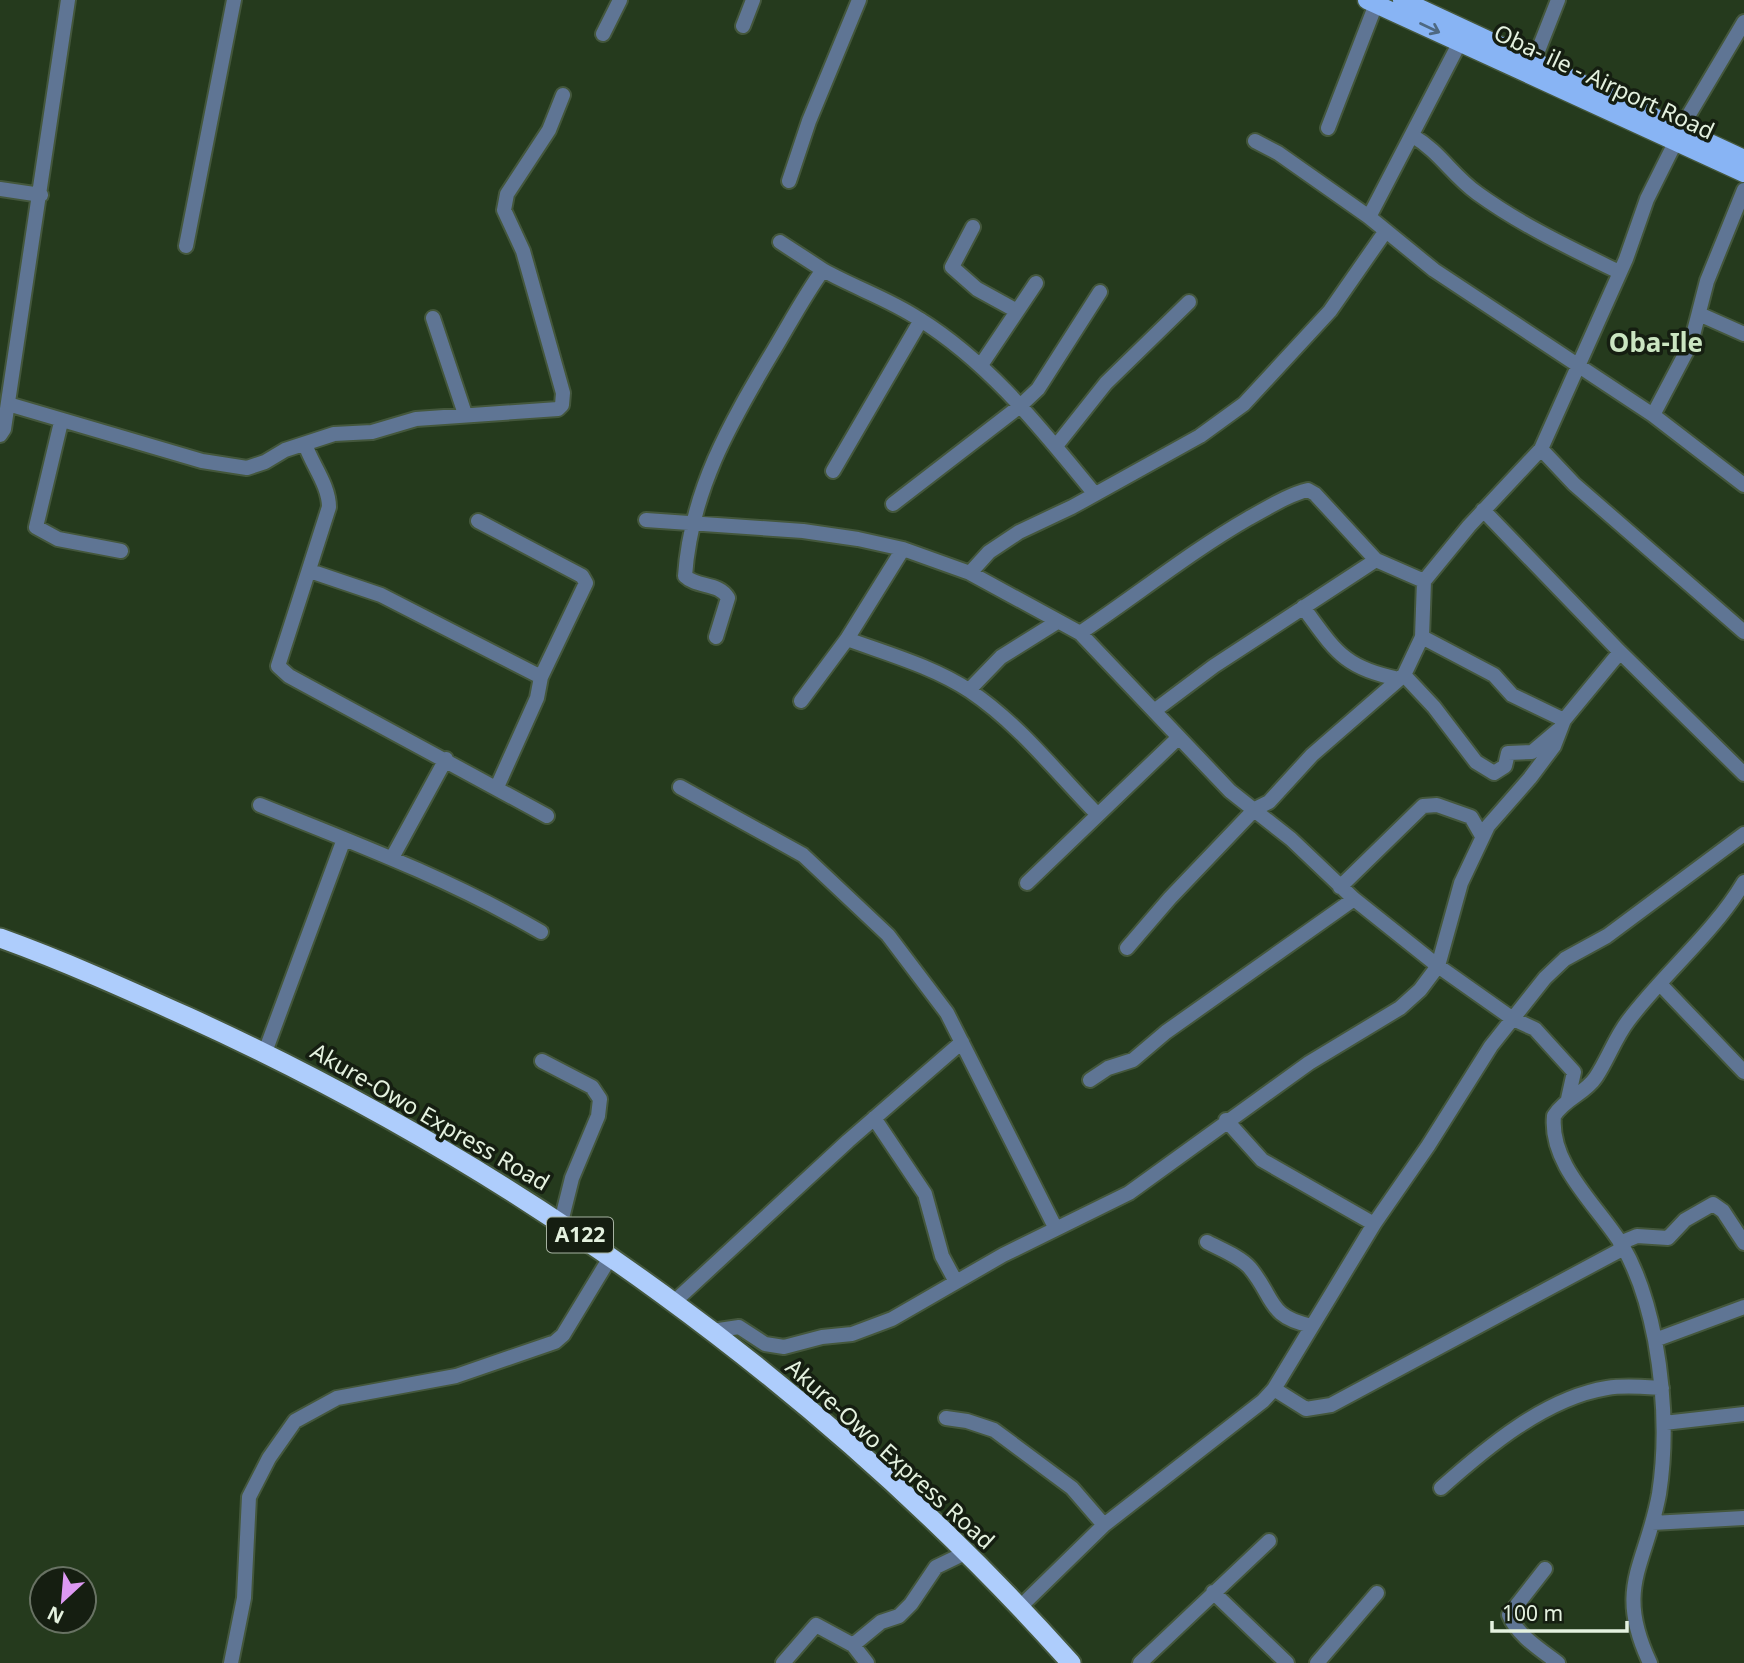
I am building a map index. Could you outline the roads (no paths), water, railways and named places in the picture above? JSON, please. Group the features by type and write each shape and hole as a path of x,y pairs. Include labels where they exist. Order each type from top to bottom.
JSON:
{"highway":[{"name":"Akure-Owo Express Road","path":"0,938 265,1052 373,1108 561,1222 712,1331 890,1482 965,1553 1071,1663"}],"main road":[{"name":"Oba- ile - Airport Road","path":"1402,0 1506,55 1678,134 1744,159"},
{"name":"Oba- ile - Airport Road","path":"1372,2 1460,42 1534,61 1678,134 1744,173"}],"street":[{"path":"0,435 4,429 41,195 68,0"},
{"path":"186,246 234,0"},
{"path":"603,34 620,0"},
{"path":"743,26 753,0"},
{"path":"789,181 859,0"},
{"path":"1534,61 1558,0"},
{"path":"1328,128 1372,2"},
{"path":"1128,948 1170,898 1255,810 1269,802 1312,755 1401,677 1422,637 1424,581 1483,510 1541,449 1619,271 1647,199 1678,134 1744,22"},
{"path":"1370,217 1460,42"},
{"path":"8,404 61,422 229,467 247,468 334,434 372,432 416,419 465,414 552,411 562,405 563,393 524,256 504,210 508,194 549,130 563,95"},
{"path":"1413,136 1441,155 1461,179 1487,200 1549,239 1619,271"},
{"path":"1255,141 1278,153 1370,217 1434,270 1653,415 1744,485"},
{"path":"0,189 41,195"},
{"path":"1653,415 1686,353 1707,281 1744,190"},
{"path":"972,227 952,267 977,289 1017,311"},
{"path":"970,573 989,552 1019,532 1200,436 1244,404 1329,311 1385,232"},
{"path":"780,242 823,270 885,298 921,320 981,365 1056,446 1094,494"},
{"path":"716,637 728,598 718,588 691,581 685,576 692,522 706,475 749,392 823,270"},
{"path":"981,365 1036,284"},
{"path":"893,504 1020,406 1038,389 1052,362 1100,292"},
{"path":"1056,446 1106,383 1189,302"},
{"path":"1699,313 1744,334"},
{"path":"433,318 465,414"},
{"path":"833,471 921,320"},
{"path":"61,422 36,527 58,539 121,551"},
{"path":"305,444 329,498 328,516 278,661 281,670 547,816"},
{"path":"1541,449 1606,513 1744,632"},
{"path":"1080,634 1135,596 1189,553 1259,512 1308,490 1315,494 1376,560 1424,581"},
{"path":"1483,510 1620,652 1744,774"},
{"path":"646,520 692,522 858,539 903,549 970,573 1080,634 1230,791 1314,859 1340,887 1438,966 1513,1019 1535,1029 1572,1067 1574,1079 1568,1099"},
{"path":"478,521 582,576 586,583 541,677 533,707 497,788"},
{"path":"801,701 847,639 903,549"},
{"path":"1154,711 1214,666 1376,560"},
{"path":"310,571 381,595 541,677"},
{"path":"1303,607 1345,660 1361,669 1401,677 1434,706 1476,762 1494,773 1505,766 1508,754 1532,752 1562,724 1620,652"},
{"path":"969,690 1001,657 1057,622"},
{"path":"1422,637 1494,675 1512,695 1562,724"},
{"path":"847,639 910,662 969,690 1028,740 1097,814"},
{"path":"712,1331 734,1326 765,1343 784,1347 821,1337 852,1334 892,1319 956,1282 1129,1193 1226,1120 1309,1063 1400,1008 1438,966 1458,893 1482,836 1550,751 1562,724"},
{"path":"1027,883 1178,738"},
{"path":"393,856 446,759"},
{"path":"680,787 772,836 827,874 888,935 940,1003 1056,1229"},
{"path":"260,805 393,856 493,904 541,932"},
{"path":"1340,887 1423,806 1437,805 1461,812 1474,820 1482,836"},
{"path":"1019,1608 1104,1525 1264,1401 1274,1389 1374,1224 1450,1113 1491,1046 1545,978 1566,958 1607,936 1744,834"},
{"path":"265,1052 344,839"},
{"path":"1650,1663 1636,1629 1632,1603 1636,1576 1659,1493 1664,1423 1655,1339 1649,1312 1622,1245 1563,1162 1555,1145 1554,1116 1568,1099 1590,1085 1597,1077 1627,1022 1720,916 1744,882"},
{"path":"1090,1080 1108,1069 1133,1060 1166,1032 1354,899"},
{"path":"1660,984 1744,1072"},
{"path":"674,1303 874,1118 962,1042"},
{"path":"542,1061 592,1087 600,1099 598,1116 572,1178 561,1222"},
{"path":"874,1118 925,1195 942,1256 956,1282"},
{"path":"1226,1120 1262,1160 1374,1224"},
{"path":"1274,1389 1306,1409 1331,1405 1637,1236 1668,1238 1685,1220 1713,1204 1723,1211 1744,1243"},
{"path":"1207,1242 1248,1265 1266,1295 1290,1322 1312,1326"},
{"path":"231,1663 244,1598 249,1497 269,1458 295,1421 337,1398 456,1376 523,1351 548,1346 563,1335 611,1256"},
{"path":"1655,1339 1744,1307"},
{"path":"1440,1488 1503,1437 1539,1414 1608,1388 1662,1388"},
{"path":"1664,1423 1744,1414"},
{"path":"946,1418 967,1421 994,1430 1072,1488 1104,1525"},
{"path":"1652,1522 1744,1518"},
{"path":"1140,1663 1269,1541"},
{"path":"853,1645 881,1622 899,1616 911,1604 936,1567 965,1553"},
{"path":"1545,1569 1509,1615 1528,1639 1558,1663"},
{"path":"1213,1592 1287,1663"},
{"path":"1317,1663 1377,1593"},
{"path":"783,1663 816,1625 853,1645 867,1663"}],"district":[{"name":"Oba-Ile","path":"1656,343"}]}
